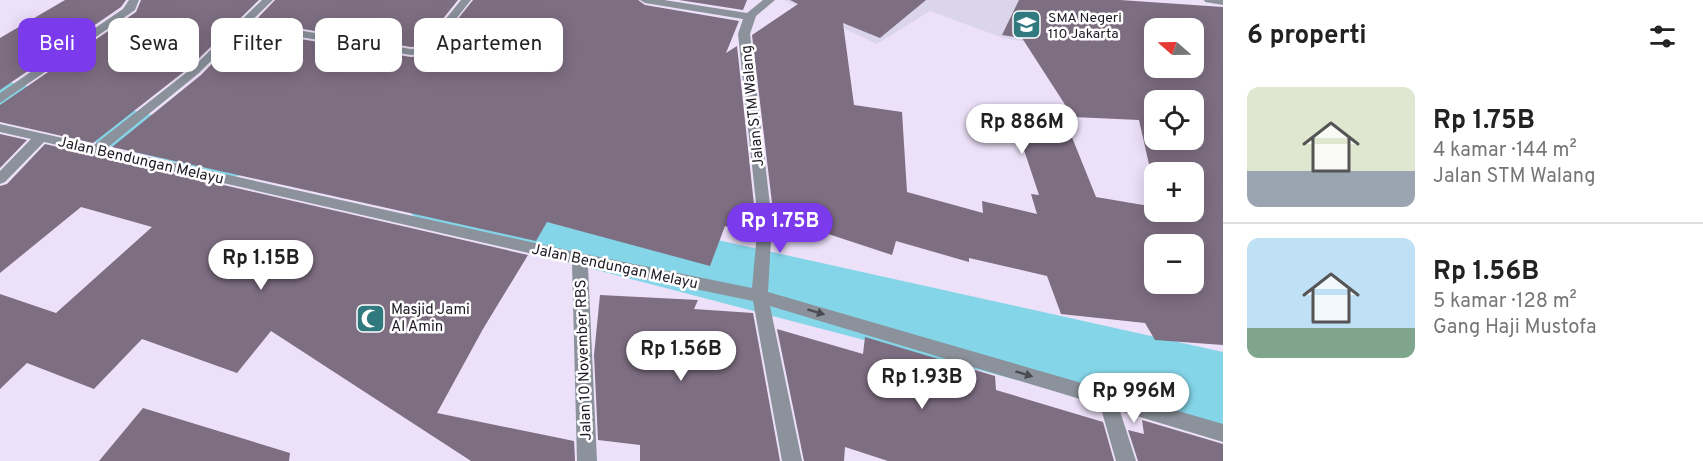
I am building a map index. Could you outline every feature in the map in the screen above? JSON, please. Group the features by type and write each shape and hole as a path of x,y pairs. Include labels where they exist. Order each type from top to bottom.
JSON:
{"street":[{"path":"0,99 127,11 134,0"},
{"path":"248,18 268,0"},
{"path":"303,34 411,52 425,51 465,0"},
{"path":"645,0 749,17 753,11 770,0"},
{"path":"1209,0 1223,2"},
{"name":"Jalan STM Walang","path":"749,17 744,34 765,222 761,289 792,461"},
{"path":"97,149 195,71 211,55"},
{"name":"Jalan Bendungan Melayu","path":"0,128 580,259 761,289 1223,433"},
{"path":"0,179 40,138"},
{"name":"Jalan 10 November RBS","path":"580,259 587,461"},
{"path":"1107,398 1126,461"}],"shaded area":[{"name":"SMA Negeri 110 Jakarta","path":"784,0 1068,0 1114,56 1003,38 930,11 877,44"}],"building":[{"path":"65,0 126,0 121,7 96,24 96,18 34,18"},
{"path":"141,0 259,0 240,18 211,18 211,47 199,58 199,18 127,18 136,12"},
{"path":"275,0 458,0 444,18 414,18 414,47 411,47 402,46 402,18 315,18 315,31 303,29 303,18 258,18"},
{"path":"473,0 638,0 645,5 739,21 726,53 737,46 755,214 754,234 725,226 710,266 547,222 536,241 112,147 211,65 211,72 303,72 303,39 315,41 315,72 402,72 402,56 414,57 414,72 563,72 563,18 459,18"},
{"path":"679,0 747,0 743,10"},
{"path":"790,0 926,0 880,38 843,23 854,105 902,112 907,192 983,213 982,201 1037,214 1031,194 1039,195 1009,105 1061,110 1096,197 1144,205 1144,222 1204,222 1204,162 1148,162 1146,150 1204,150 1204,90 1144,90 1144,142 1139,120 1073,117 1022,38 1002,35 1019,0 1120,0 1223,7 1223,345 1155,340 1145,323 1061,314 1047,276 969,258 969,262 896,241 892,255 807,227 774,220 752,35 798,4"},
{"path":"18,27 18,72 26,72 0,90 0,38"},
{"path":"108,31 108,72 184,72 93,143 0,122 0,105 48,72 96,72 96,39"},
{"path":"0,134 27,140 0,168"},
{"path":"45,144 528,255 483,329 437,413 574,441 575,461 471,461 271,331 237,373 142,339 94,389 27,363 0,389 0,294 56,313 152,227 81,207 0,273 0,186 7,184"},
{"path":"600,295 698,300 694,309 753,313 780,461 640,461 640,445 598,440 594,355"},
{"path":"777,329 863,354 865,337 995,376 996,390 1103,422 1114,461 888,461 845,447 844,461 804,461"},
{"path":"143,408 290,453 289,461 99,461"},
{"path":"1142,420 1223,444 1223,461 1138,461 1128,430 1144,434"}],"waterway":[{"path":"0,99 233,155"},
{"path":"443,205 1223,393"}],"place":[{"name":"SMA Negeri 110 Jakarta","path":"1027,25"},
{"name":"Masjid Jami Al Amin","path":"370,318"}]}
